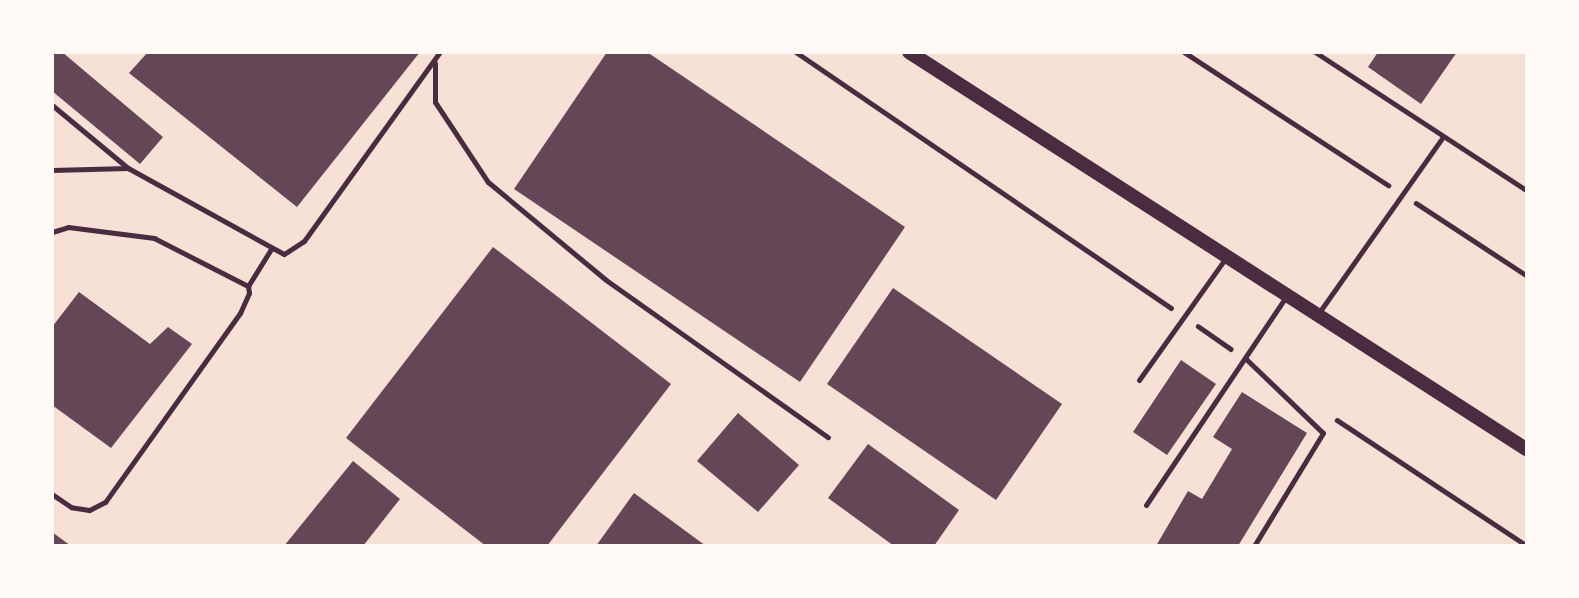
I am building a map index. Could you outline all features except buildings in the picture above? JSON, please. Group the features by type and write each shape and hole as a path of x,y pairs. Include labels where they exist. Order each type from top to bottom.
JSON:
{"main road":[{"path":"909,52 1527,449"}],"lane":[{"path":"52,105 128,168 284,254 304,242 435,63 440,52"},
{"path":"1315,52 1527,190"},
{"path":"1328,60 1334,52"},
{"path":"435,63 435,103 488,182 606,280 828,437"},
{"path":"1317,314 1443,136"},
{"path":"52,170 128,168"},
{"path":"52,232 68,227 138,233 248,286"},
{"path":"52,494 71,507 89,510 105,502 240,313 248,286 271,249"},
{"path":"1139,380 1227,257"},
{"path":"1146,505 1287,295"},
{"path":"1245,358 1323,433 1254,545"}],"path":[{"path":"796,52 1245,358"},
{"path":"1184,52 1527,275"},
{"path":"1326,412 1527,545"}]}
